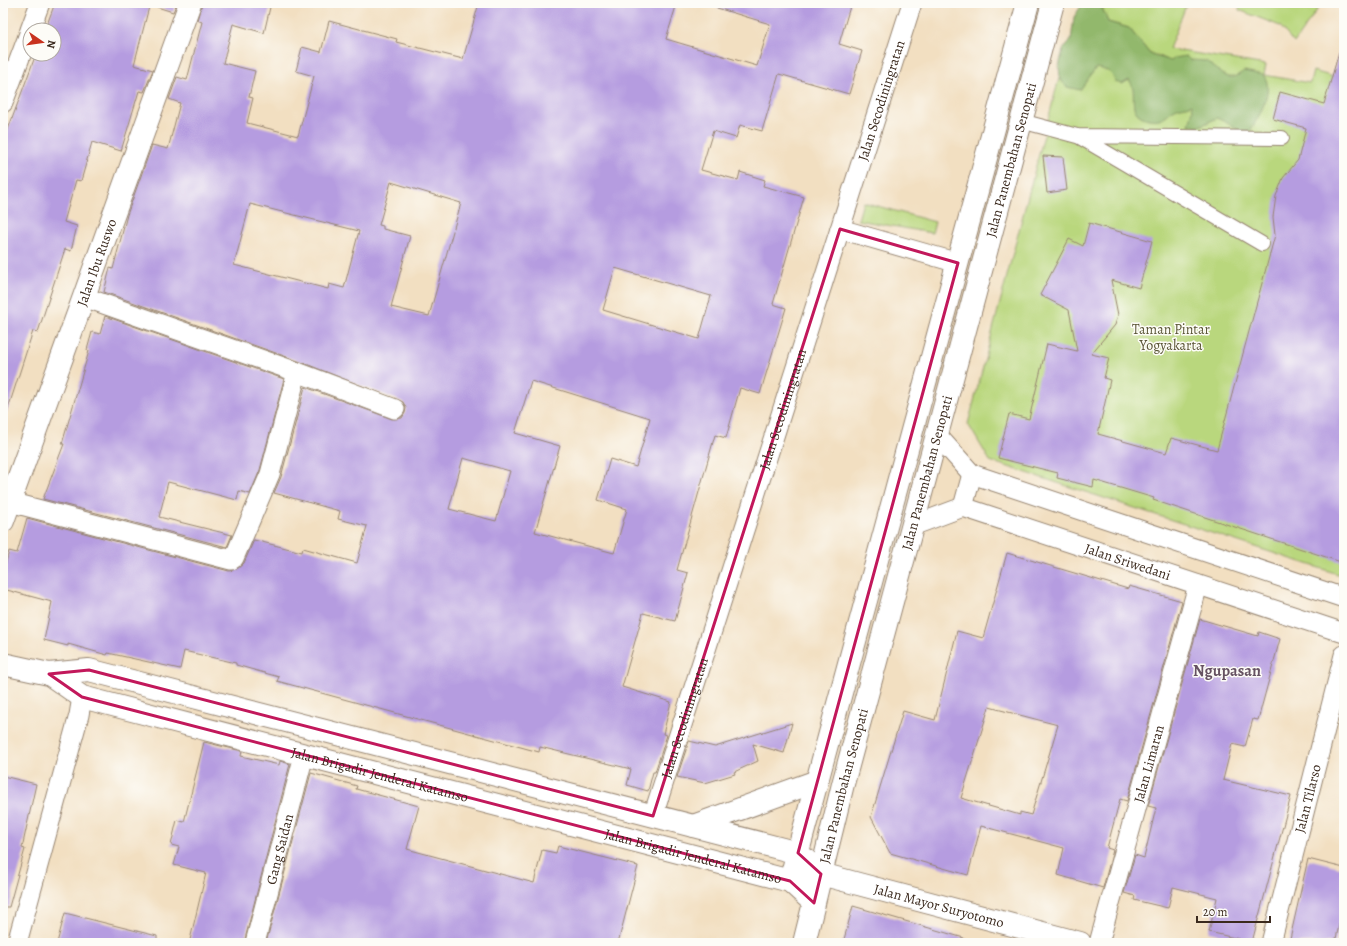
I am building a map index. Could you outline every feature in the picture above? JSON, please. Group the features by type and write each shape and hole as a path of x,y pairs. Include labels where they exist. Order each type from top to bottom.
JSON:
{"main road":[{"name":"Jalan Ibu Ruswo","path":"6,512 190,3"},
{"name":"Jalan Panembahan Senopati","path":"790,881 1028,3"},
{"name":"Jalan Panembahan Senopati","path":"804,943 912,526 1053,3"},
{"name":"Jalan Brigadir Jenderal Katamso","path":"3,664 49,674 89,670 798,853 821,874"},
{"name":"Jalan Brigadir Jenderal Katamso","path":"49,674 82,697 790,881 821,874"},
{"path":"693,826 817,781"},
{"name":"Jalan Mayor Suryotomo","path":"821,874 1080,943"},
{"path":"790,881 814,903"}],"street":[{"path":"33,22 40,3"},
{"name":"Jalan Secodiningratan","path":"653,816 912,3"},
{"path":"3,103 8,80 22,48"},
{"path":"1021,120 1077,136 1262,244"},
{"path":"1077,136 1282,138"},
{"path":"840,229 958,263"},
{"path":"84,297 297,372 395,409"},
{"path":"6,512 231,560 234,558 270,474 297,372"},
{"path":"937,435 972,474 1344,598"},
{"path":"912,526 963,507 972,474"},
{"name":"Jalan Sriwedani","path":"963,507 1344,633"},
{"name":"Jalan Limaran","path":"1099,943 1198,585"},
{"name":"Jalan Tilarso","path":"1271,943 1344,655"},
{"path":"17,943 79,715 82,697"},
{"name":"Gang Saidan","path":"255,943 304,755"}],"highlighted area":[{"path":"840,229 958,263 798,853 821,874 814,903 790,881 82,697 49,674 89,670 653,816"}],"green space":[{"path":"1083,3 1100,3 1108,22 1129,28 1150,54 1171,61 1175,58 1186,56 1190,60 1206,61 1224,75 1229,77 1235,77 1244,71 1263,75 1267,88 1266,96 1260,113 1249,133 1238,132 1235,127 1217,118 1198,127 1189,125 1193,110 1192,104 1177,108 1164,117 1158,119 1154,120 1145,118 1135,111 1133,103 1133,90 1129,80 1122,84 1115,82 1111,73 1103,69 1096,68 1080,90 1067,87 1060,79 1059,67 1063,49 1071,40 1074,17"},
{"name":"Taman Pintar Yogyakarta","path":"1100,3 1187,3 1169,49 1266,65 1264,75 1310,83 1313,71 1344,80 1344,576 990,461 968,424 1068,44 1164,59 1161,56 1150,54 1129,28 1108,22"},
{"path":"1240,3 1322,3 1294,43 1280,26 1239,10"},
{"path":"863,202 935,222 932,233 858,220"}],"building":[{"path":"55,3 150,3 134,65 153,70 144,92 139,91 121,151 92,142 81,181 76,180 64,222 77,226 71,251 65,249 38,332 33,331 7,412 3,411 3,143 33,62 62,62 62,22 48,22"},
{"path":"158,3 177,3 173,12 157,7"},
{"path":"202,3 271,3 264,33 233,24 223,63 255,71 249,97 253,98 247,123 298,136 314,76 296,71 302,47 321,52 329,21 397,39 396,42 463,59 479,3 677,3 666,39 757,66 770,24 717,8 717,3 851,3 839,44 862,51 849,94 779,74 762,131 740,125 736,138 713,131 701,170 738,180 740,172 765,180 763,186 804,197 773,304 786,308 760,394 740,388 726,438 715,435 677,570 688,573 675,621 643,613 622,687 671,702 663,734 667,735 655,772 653,772 648,791 627,785 631,769 540,747 539,752 277,681 279,677 236,665 236,663 184,651 180,669 108,653 107,655 68,644 68,646 44,640 52,602 3,589 3,574 9,551 17,553 27,518 229,571 237,569 244,563 254,540 302,552 303,548 357,563 367,526 338,519 340,511 274,493 281,477 305,387 392,419 402,418 406,408 403,402 301,362 104,292 110,268 113,269 127,215 152,145 168,149 180,103 169,99 177,77 187,80 202,22 197,20","holes":["391,182 461,203 429,316 391,307 410,236 383,229 383,226 379,225","250,204 359,231 344,288 329,284 328,289 234,265","615,268 711,296 699,339 603,310","531,381 650,418 636,467 610,459 598,500 627,509 614,553 535,532 560,446 515,433","463,458 510,471 496,521 449,509"]},
{"path":"1339,52 1344,53 1344,563 1153,500 1154,498 1094,480 1093,487 1057,478 1058,473 998,458 1009,414 1029,419 1047,344 1077,351 1069,310 1040,295 1069,239 1083,246 1089,223 1152,241 1139,288 1111,280 1118,315 1115,325 1091,354 1109,358 1104,378 1110,380 1098,434 1166,453 1171,438 1217,450 1275,235 1273,217 1276,196 1283,178 1298,160 1306,128 1273,119 1280,92 1324,104"},
{"path":"1043,156 1063,157 1067,190 1047,193"},
{"path":"105,316 284,379 260,470 250,494 239,491 237,500 168,482 159,517 232,535 227,547 43,499 64,444 62,444 89,351 87,350 92,332 100,334"},
{"path":"1007,553 1128,589 1129,586 1182,601 1127,801 1120,799 1107,848 1113,850 1103,888 1058,875 1064,848 981,826 968,875 890,853 871,817 903,711 935,720 957,631 983,638","holes":["989,707 1058,725 1031,815 1020,812 1020,815 961,798"]},
{"path":"1200,619 1258,636 1259,632 1280,639 1258,720 1253,719 1245,747 1232,744 1223,780 1291,796 1252,942 1209,932 1217,898 1173,887 1168,908 1134,900 1135,896 1124,893 1135,855 1144,858 1156,808 1148,806"},
{"path":"792,723 784,753 753,744 758,761 734,772 735,774 705,783 677,777 689,741 715,747"},
{"path":"204,742 242,751 241,756 279,765 280,761 290,764 244,943 200,943 190,940 206,873 174,865 179,847 171,845 177,820 184,822"},
{"path":"311,773 357,786 356,789 419,806 407,849 534,883 542,850 556,853 558,846 638,866 618,943 266,943"},
{"path":"3,776 36,784 22,848 25,849 9,907 3,907"},
{"path":"1308,859 1344,868 1344,903 1335,943 1289,943"},
{"path":"853,906 964,938 963,943 843,943"},
{"path":"65,913 157,936 157,943 57,943"}],"district":[{"name":"Ngupasan","path":"1227,671"}]}
